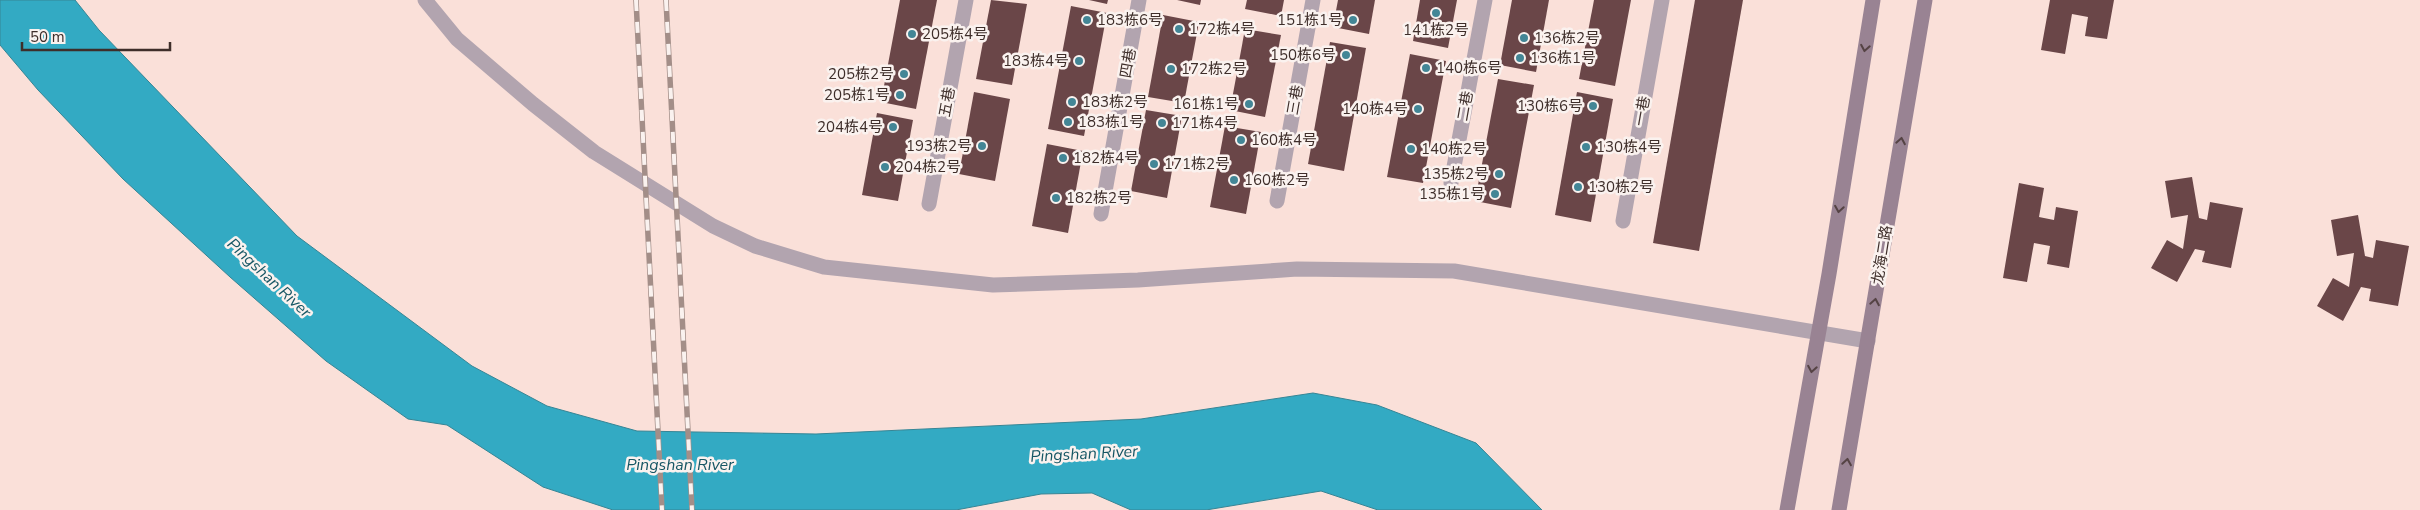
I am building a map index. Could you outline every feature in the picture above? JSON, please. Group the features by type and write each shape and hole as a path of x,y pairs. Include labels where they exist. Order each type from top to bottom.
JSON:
{"main road":[{"path":"1787,510 1873,0"},
{"name":"龙海二路","path":"1839,510 1925,0"}],"street":[{"path":"425,0 457,39 533,104 594,152 714,226 755,246 824,267 993,285 1138,280 1297,269 1454,270 1868,341"},
{"name":"五巷","path":"930,204 966,0"},
{"name":"四巷","path":"1101,214 1139,0"},
{"name":"三巷","path":"1277,201 1313,0"},
{"name":"二巷","path":"1451,183 1485,0"},
{"name":"一巷","path":"1623,221 1662,0"}],"water":[{"name":"Pingshan River","path":"0,0 75,0 99,30 297,236 472,366 547,406 637,431 816,434 1141,419 1313,393 1377,405 1476,443 1542,510 1378,510 1321,491 1206,510 1131,510 1092,493 1041,494 956,510 613,510 543,487 447,425 408,419 326,361 230,277 123,179 38,90 0,45"}],"building":[{"path":"900,0 937,0 916,109 881,102"},
{"path":"991,0 1027,4 1012,85 976,79"},
{"path":"1089,0 1108,0 1107,4"},
{"path":"1177,0 1201,0 1200,5"},
{"path":"1247,0 1284,0 1281,16 1245,9"},
{"name":"151栋1号","path":"1338,0 1375,0 1369,34 1333,27"},
{"path":"1420,0 1457,0 1448,48 1413,41"},
{"path":"1512,0 1549,0 1536,72 1500,65"},
{"path":"1594,0 1631,0 1615,86 1579,79"},
{"path":"1695,0 1743,0 1699,251 1653,243"},
{"path":"2050,0 2114,0 2107,39 2085,36 2088,17 2072,14 2065,54 2041,50"},
{"path":"1071,6 1107,13 1084,136 1048,129"},
{"path":"1163,15 1199,22 1184,103 1148,97"},
{"path":"1245,29 1281,35 1265,117 1230,110"},
{"path":"1330,42 1366,48 1344,171 1308,164"},
{"path":"1410,54 1446,61 1423,183 1387,177"},
{"path":"1498,79 1534,85 1511,208 1475,201"},
{"path":"974,92 1010,99 995,181 959,174"},
{"path":"1577,92 1613,99 1591,222 1555,215"},
{"path":"1146,110 1182,116 1167,198 1131,191"},
{"path":"877,113 913,120 898,201 862,195"},
{"path":"1225,126 1261,132 1246,214 1210,207"},
{"path":"1047,144 1083,151 1068,233 1032,226"},
{"path":"2192,177 2199,218 2207,220 2210,202 2243,208 2231,268 2202,262 2205,251 2195,249 2177,282 2151,268 2167,240 2183,249 2188,215 2171,218 2165,181"},
{"path":"2019,183 2044,188 2039,217 2054,220 2056,207 2078,211 2069,268 2047,264 2050,246 2034,243 2027,282 2003,278"},
{"path":"2358,215 2365,256 2373,258 2376,240 2409,246 2398,306 2369,301 2371,289 2361,287 2343,321 2317,306 2333,278 2349,287 2354,253 2337,256 2331,220"}],"railway":[{"path":"636,0 662,510"},
{"path":"666,0 692,510"}],"place":[{"name":"141栋2号","path":"1436,13"},
{"name":"183栋6号","path":"1087,20"},
{"name":"151栋1号","path":"1353,20"},
{"name":"172栋4号","path":"1179,29"},
{"name":"205栋4号","path":"912,34"},
{"name":"136栋2号","path":"1524,38"},
{"name":"150栋6号","path":"1346,55"},
{"name":"136栋1号","path":"1520,58"},
{"name":"183栋4号","path":"1079,61"},
{"name":"140栋6号","path":"1426,68"},
{"name":"172栋2号","path":"1171,69"},
{"name":"205栋2号","path":"904,74"},
{"name":"205栋1号","path":"900,95"},
{"name":"183栋2号","path":"1072,102"},
{"name":"161栋1号","path":"1249,104"},
{"name":"130栋6号","path":"1593,106"},
{"name":"140栋4号","path":"1418,109"},
{"name":"183栋1号","path":"1068,122"},
{"name":"171栋4号","path":"1162,123"},
{"name":"204栋4号","path":"893,127"},
{"name":"160栋4号","path":"1241,140"},
{"name":"193栋2号","path":"982,146"},
{"name":"130栋4号","path":"1586,147"},
{"name":"140栋2号","path":"1411,149"},
{"name":"182栋4号","path":"1063,158"},
{"name":"171栋2号","path":"1154,164"},
{"name":"204栋2号","path":"885,167"},
{"name":"135栋2号","path":"1499,174"},
{"name":"160栋2号","path":"1234,180"},
{"name":"130栋2号","path":"1578,187"},
{"name":"135栋1号","path":"1495,194"},
{"name":"182栋2号","path":"1056,198"}]}
